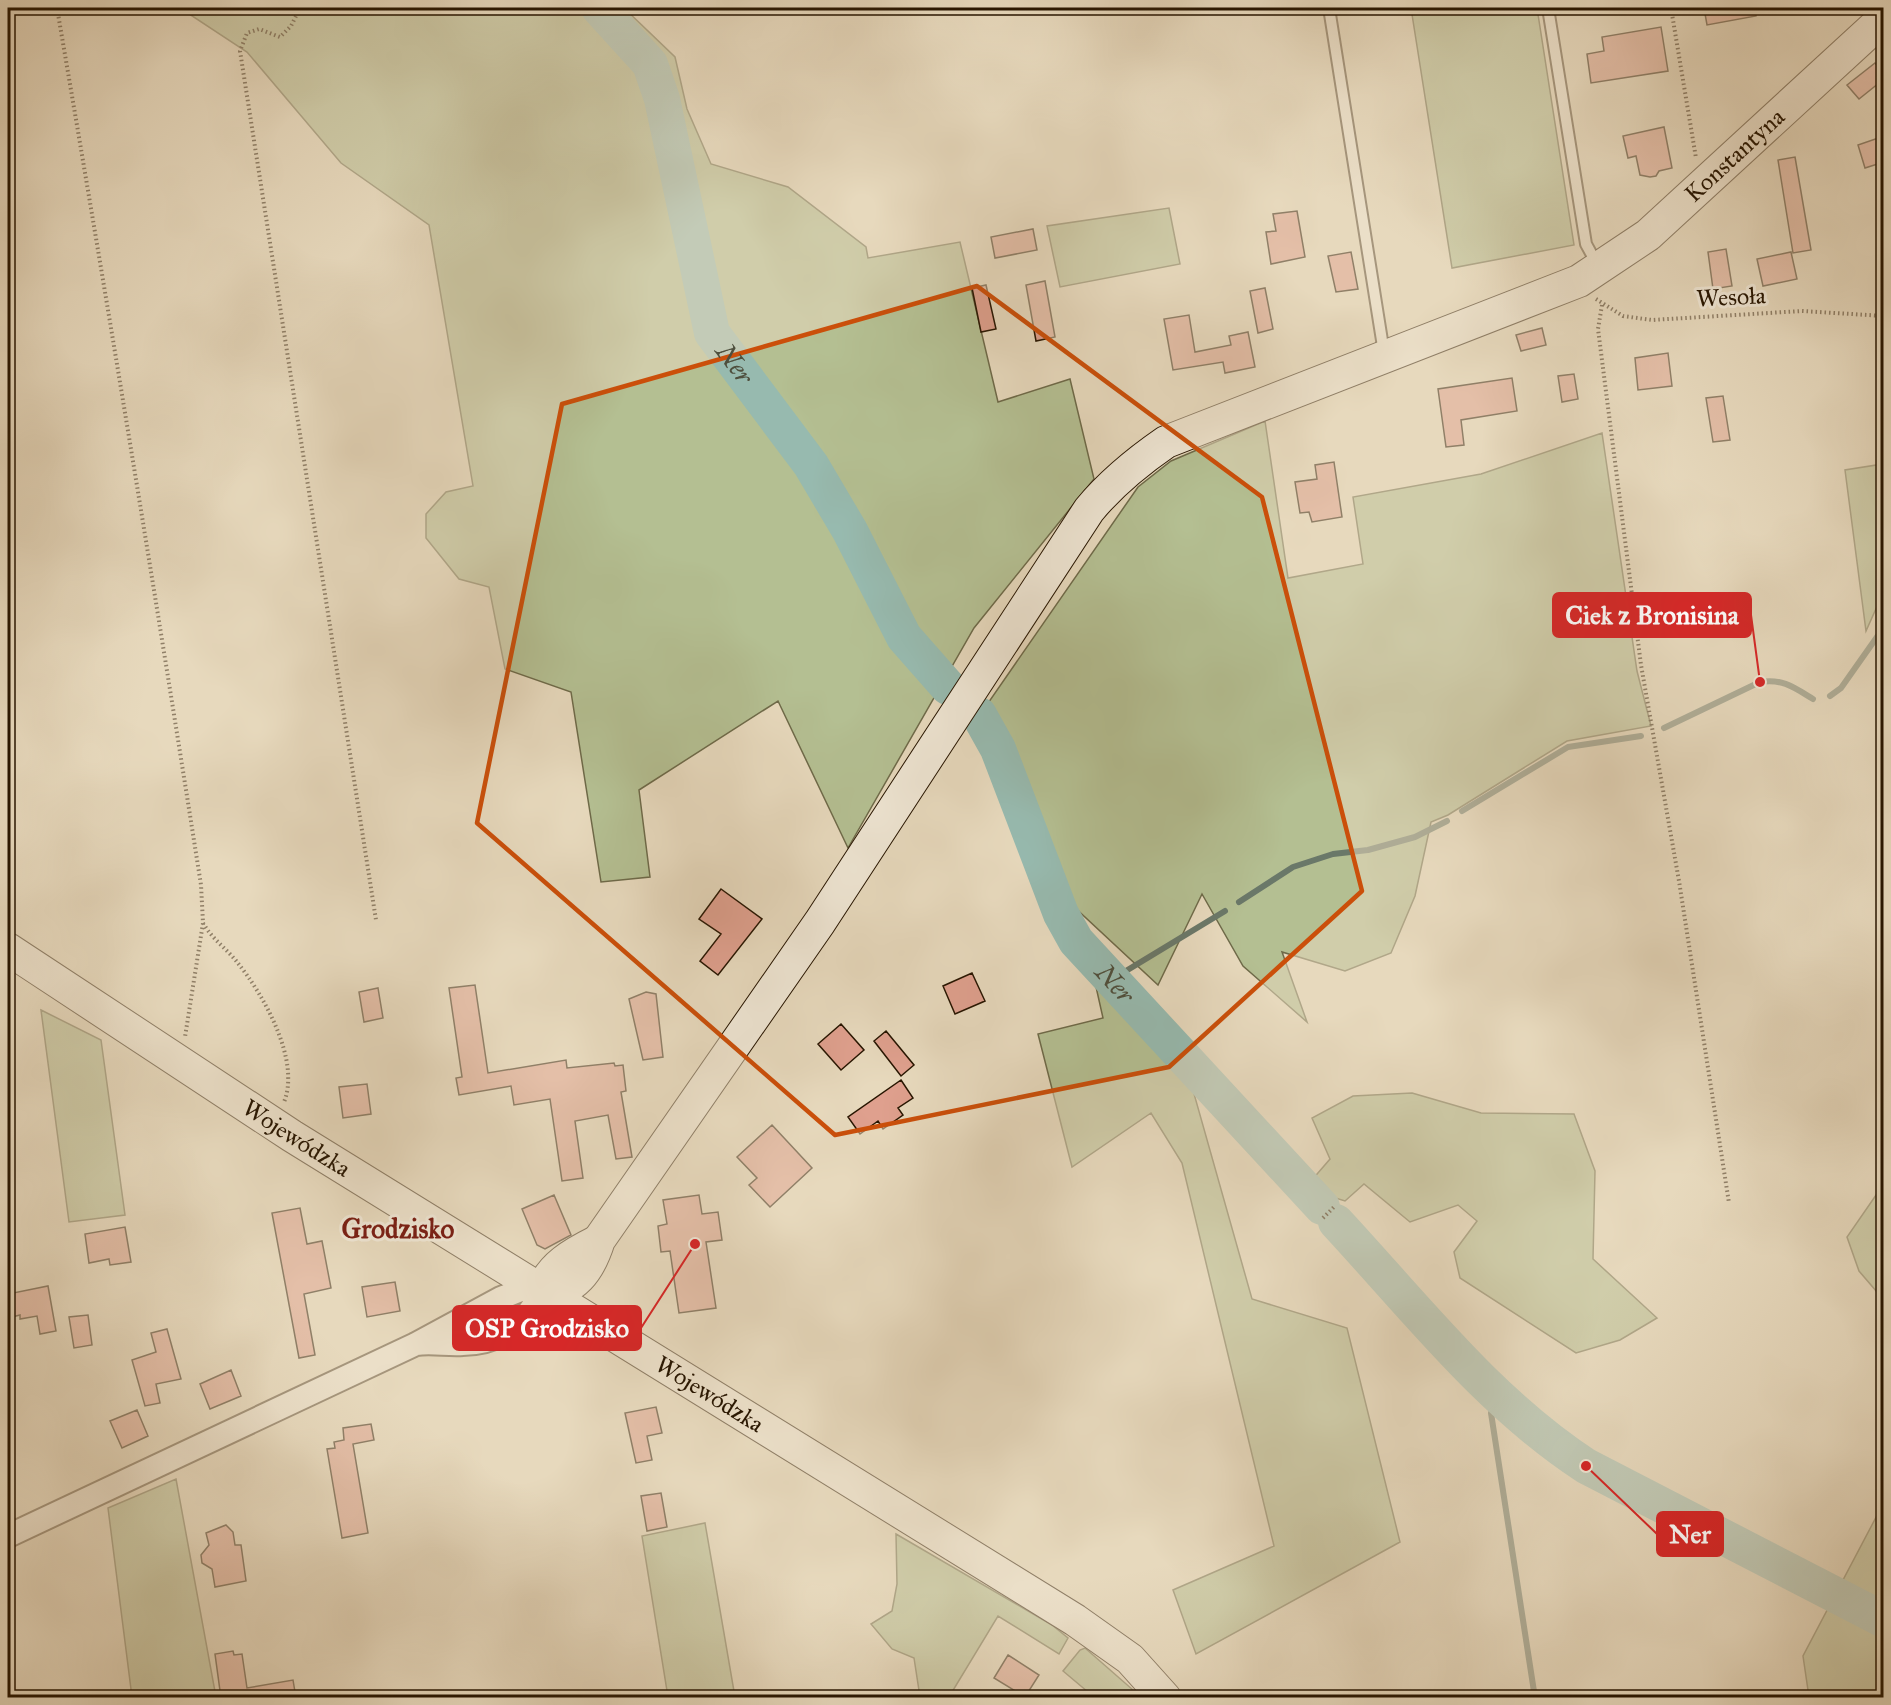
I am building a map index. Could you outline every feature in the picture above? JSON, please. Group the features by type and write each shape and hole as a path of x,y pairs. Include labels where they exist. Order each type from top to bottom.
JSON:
{"street":[{"name":"Konstantyna","path":"542,1291 558,1292 568,1288 587,1267 599,1240 820,922 1089,510 1130,467 1166,442 1589,281 1648,235 1884,18"},
{"name":"Wojewódzka","path":"8,950 180,1065 275,1125 1075,1620 1130,1659 1164,1696"},
{"path":"8,1536 416,1344 501,1298 523,1289 542,1291 533,1308 520,1324 502,1336 484,1342 463,1344 416,1344"}],"lane":[{"path":"1329,8 1385,357"},
{"path":"1548,8 1586,244 1589,281"}],"path":[{"path":"57,8 93,215 136,488 155,585 201,885 203,923 180,1065"},
{"path":"300,8 291,26 280,37 259,29 247,33 240,51 376,921"},
{"path":"1671,8 1701,186"},
{"name":"Wesoła","path":"1589,281 1602,304 1623,316 1652,320 1802,311 1884,316"},
{"path":"1602,304 1598,329 1641,665 1679,881 1729,1203"},
{"path":"203,923 211,937 236,960 248,977 280,1035 287,1064 287,1095 275,1125"},
{"path":"1323,1218 1334,1207"}],"highlighted area":[{"path":"977,286 1262,497 1362,891 1169,1067 835,1135 477,823 562,404"}],"green space":[{"path":"180,8 624,8 675,57 687,109 711,164 788,187 866,247 868,258 960,242 998,402 1070,379 1094,479 974,628 848,848 778,701 639,790 650,877 601,882 571,692 505,669 489,587 459,579 426,538 426,514 446,492 473,486 429,225 341,163 247,52"},
{"path":"1411,8 1537,8 1574,245 1452,268"},
{"path":"1169,208 1180,264 1060,287 1047,226"},
{"path":"1265,421 1288,578 1363,564 1353,497 1481,474 1602,433 1637,671 1651,726 1567,741 1448,815 1431,822 1415,896 1391,953 1345,971 1282,952 1307,1022 1243,966 1202,894 1158,985 1071,904 986,706 1138,487 1171,461"},
{"path":"1883,464 1883,593 1866,631 1845,470"},
{"path":"1092,969 1191,1083 1252,1299 1347,1328 1400,1542 1196,1654 1173,1590 1274,1546 1182,1163 1151,1113 1072,1167 1038,1034 1103,1018"},
{"path":"41,1010 101,1040 125,1215 69,1222"},
{"path":"1412,1093 1481,1113 1574,1114 1595,1171 1593,1259 1657,1318 1620,1340 1576,1353 1460,1278 1454,1252 1477,1221 1458,1205 1410,1222 1364,1184 1345,1201 1319,1193 1311,1181 1330,1159 1312,1118 1353,1096"},
{"path":"1883,1185 1883,1299 1859,1271 1847,1237"},
{"path":"176,1479 216,1697 132,1697 108,1508"},
{"path":"1883,1504 1883,1697 1809,1697 1803,1656"},
{"path":"705,1523 735,1697 668,1697 642,1536"},
{"path":"896,1534 1052,1625 1068,1638 1059,1654 998,1616 949,1697 920,1697 914,1658 892,1649 871,1624 892,1611 897,1584"},
{"path":"1085,1648 1133,1690 1119,1697 1094,1697 1063,1671 1080,1650"}],"building":[{"path":"1704,8 1756,8 1756,16 1707,25"},
{"path":"1661,27 1668,71 1591,83 1587,54 1604,51 1602,37"},
{"path":"1875,63 1884,73 1884,79 1859,99 1847,85"},
{"path":"1664,127 1672,168 1659,171 1656,176 1640,175 1636,156 1628,158 1623,136"},
{"path":"1884,136 1884,162 1865,168 1858,145"},
{"path":"1795,157 1811,250 1793,253 1778,160"},
{"path":"1297,211 1305,257 1271,264 1266,232 1276,231 1273,214"},
{"path":"1033,229 1037,250 995,258 991,237"},
{"path":"1726,249 1732,286 1713,289 1708,252"},
{"path":"1351,252 1358,289 1336,292 1328,256"},
{"path":"1791,252 1797,279 1763,286 1757,259"},
{"path":"1045,281 1055,337 1036,341 1026,285"},
{"path":"986,285 996,329 981,332 972,288"},
{"path":"1265,288 1273,329 1258,333 1250,291"},
{"path":"1189,315 1195,352 1231,345 1229,336 1248,332 1255,367 1225,373 1223,362 1173,370 1164,319"},
{"path":"1542,328 1546,345 1521,351 1516,335"},
{"path":"1668,353 1672,386 1638,390 1635,358"},
{"path":"1574,374 1578,399 1562,402 1558,376"},
{"path":"1512,378 1517,411 1461,420 1464,445 1446,447 1438,389"},
{"path":"1723,396 1730,440 1713,442 1706,398"},
{"path":"1334,462 1342,517 1312,522 1309,512 1300,513 1295,482 1317,479 1315,465"},
{"path":"721,889 762,919 718,975 700,961 721,934 699,919"},
{"path":"972,973 985,1001 955,1014 943,986"},
{"path":"475,985 488,1073 566,1060 567,1068 614,1063 615,1066 623,1065 626,1091 621,1092 632,1157 616,1159 608,1115 575,1121 583,1178 562,1181 550,1099 514,1105 511,1086 459,1095 456,1078 462,1077 449,988"},
{"path":"378,988 383,1018 364,1022 359,992"},
{"path":"646,992 656,994 663,1057 643,1060 629,999"},
{"path":"841,1024 864,1050 841,1070 818,1044"},
{"path":"886,1031 914,1065 901,1076 874,1041"},
{"path":"901,1080 913,1098 898,1108 903,1115 883,1129 878,1121 860,1134 848,1117"},
{"path":"367,1084 371,1114 343,1118 339,1087"},
{"path":"772,1125 812,1168 770,1207 749,1185 757,1178 737,1157"},
{"path":"554,1195 571,1235 545,1249 537,1245 522,1209"},
{"path":"699,1195 702,1214 718,1212 722,1240 706,1242 716,1308 679,1313 670,1251 661,1252 658,1226 667,1224 663,1200"},
{"path":"300,1208 307,1244 322,1241 331,1288 304,1294 315,1355 299,1358 272,1213"},
{"path":"125,1227 131,1262 110,1265 109,1259 89,1263 85,1234"},
{"path":"395,1282 400,1311 367,1317 362,1287"},
{"path":"48,1286 56,1331 40,1334 37,1316 20,1319 20,1315 8,1318 8,1294"},
{"path":"88,1315 92,1345 74,1348 69,1317"},
{"path":"167,1329 181,1379 156,1384 160,1403 145,1406 132,1360 156,1352 151,1333"},
{"path":"231,1370 241,1396 210,1409 200,1384"},
{"path":"656,1407 662,1433 647,1436 652,1460 636,1463 625,1413"},
{"path":"137,1410 148,1436 122,1448 110,1421"},
{"path":"371,1424 374,1440 353,1444 368,1533 342,1538 327,1449 335,1448 334,1442 344,1440 343,1428"},
{"path":"661,1493 667,1527 647,1531 641,1496"},
{"path":"226,1525 233,1532 235,1545 241,1545 246,1581 215,1587 212,1569 202,1563 201,1555 209,1545 206,1533"},
{"path":"233,1651 234,1655 242,1654 247,1688 293,1680 296,1698 221,1698 215,1654"},
{"path":"1008,1655 1039,1675 1025,1697 994,1678"}],"waterway":[{"name":"Ner","path":"599,8 650,64 662,99 712,333 811,465 850,531 904,637 948,687"},
{"path":"1830,696 1841,688 1884,627"},
{"path":"1664,728 1760,682 1782,683 1813,699"},
{"name":"Ner","path":"979,715 998,749 1061,914 1076,941 1322,1207"},
{"path":"1462,811 1568,747 1641,736"},
{"path":"1239,902 1293,867 1333,854 1368,850 1415,837 1447,821"},
{"path":"1111,980 1225,911"},
{"name":"Ner","path":"1336,1222 1454,1352 1517,1413 1550,1441 1586,1466 1884,1620"},
{"path":"1496,1395 1491,1413 1535,1698"}],"place":[{"name":"Ciek z Bronisina","path":"1760,682"},
{"name":"OSP Grodzisko","path":"695,1244"},
{"name":"Ner","path":"1586,1466"}],"district":[{"name":"Grodzisko","path":"398,1229"}]}
